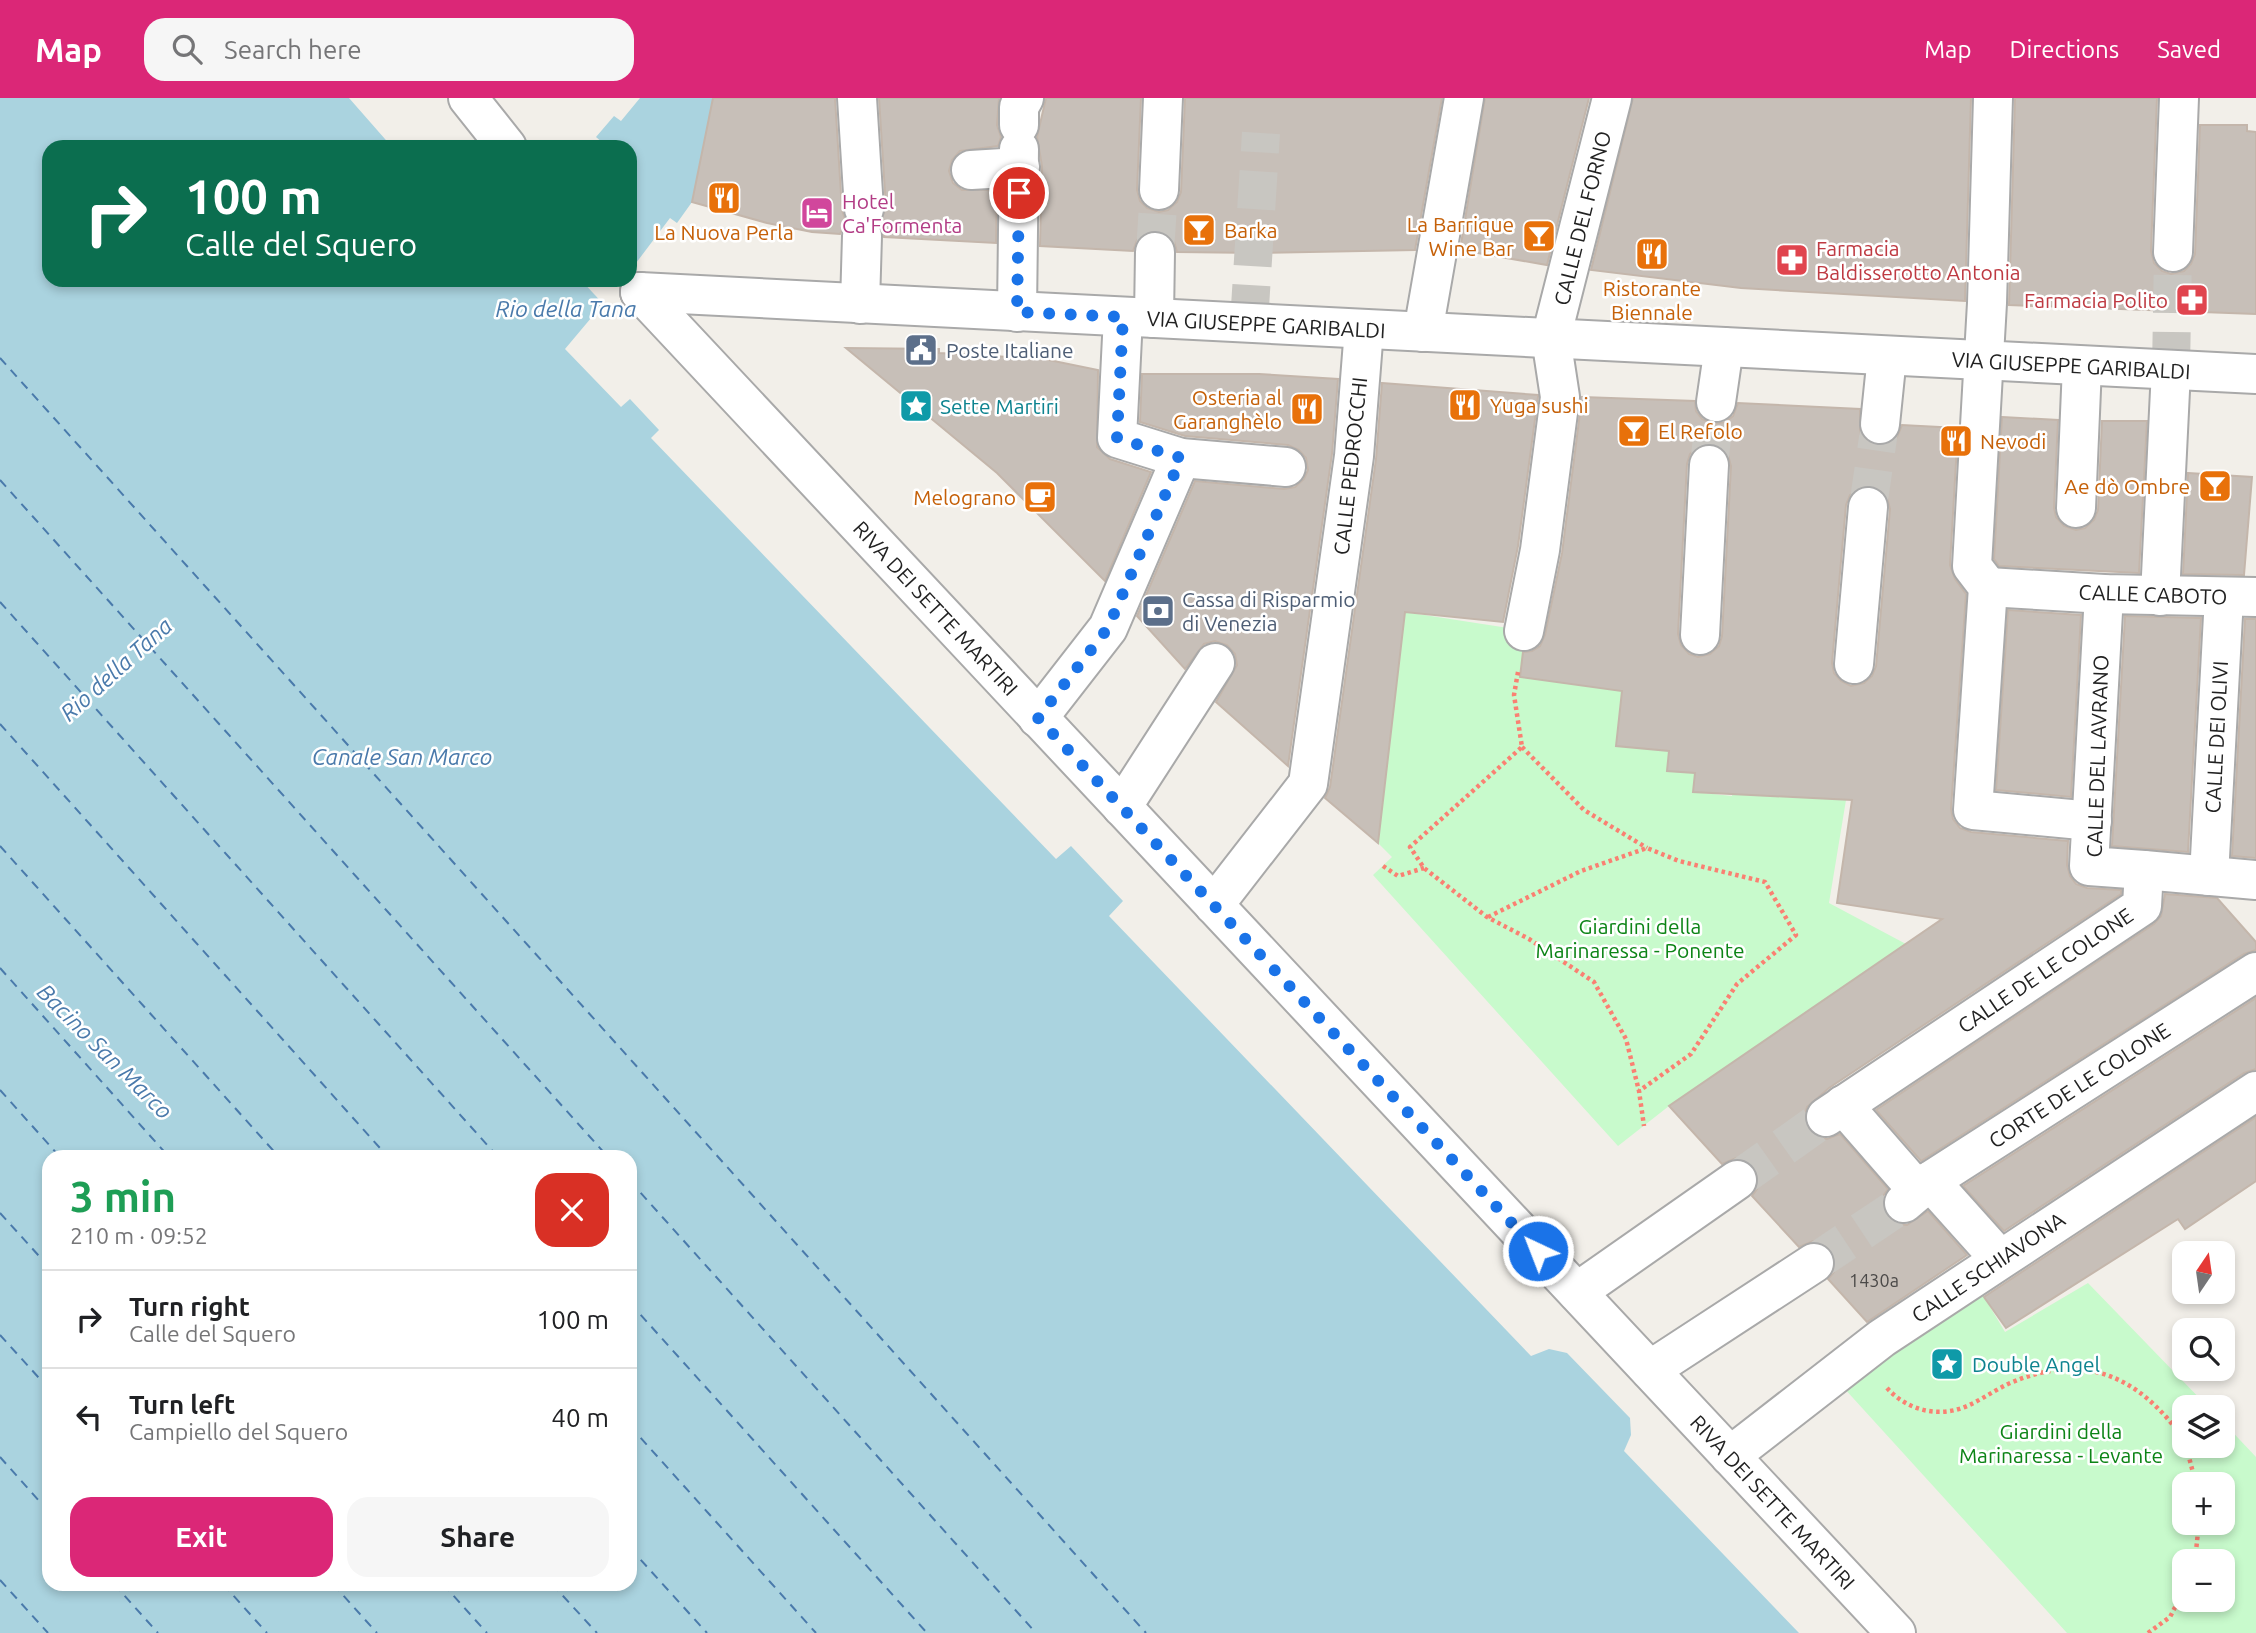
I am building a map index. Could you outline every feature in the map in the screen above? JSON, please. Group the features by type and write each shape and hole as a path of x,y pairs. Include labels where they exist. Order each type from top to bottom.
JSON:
{"street":[{"path":"468,98 501,140"},
{"path":"857,98 863,222 860,303"},
{"path":"1158,190 1163,98"},
{"path":"1423,332 1464,98"},
{"name":"CALLE DEL FORNO","path":"1551,338 1612,98"},
{"path":"1993,98 1984,361 1972,566 1988,587 1973,810 2092,821"},
{"path":"2174,252 2179,98"},
{"path":"971,170 1020,135"},
{"path":"1017,312 1020,135"},
{"path":"1155,252 1138,317 1117,438 1181,458 1286,467"},
{"name":"VIA GIUSEPPE GARIBALDI","path":"640,292 2256,374"},
{"name":"RIVA DEI SETTE MARTIRI","path":"640,292 1896,1633"},
{"name":"CALLE PEDROCCHI","path":"1214,905 1308,784 1354,456 1364,329"},
{"path":"1524,631 1540,550 1560,397 1551,338"},
{"path":"1716,402 1724,348"},
{"path":"1880,424 1887,356"},
{"path":"2076,509 2081,366"},
{"path":"2160,596 2171,370"},
{"path":"1038,718 1108,628 1181,458"},
{"path":"1699,478 1700,635"},
{"path":"1854,664 1868,507"},
{"name":"CALLE CABOTO","path":"1988,587 2050,580 2104,594 2248,594"},
{"name":"CALLE DEL LAVRANO","path":"2104,594 2089,866 2144,870"},
{"name":"CALLE DEI OLIVI","path":"2209,876 2248,594"},
{"path":"1122,807 1215,663"},
{"path":"2144,870 2256,880"},
{"name":"CALLE DE LE COLONE","path":"1917,1192 1834,1111 2142,906 2144,870"},
{"name":"CORTE DE LE COLONE","path":"1917,1192 2256,972"},
{"name":"CALLE SCHIAVONA","path":"1730,1455 1881,1338 2256,1091"},
{"path":"1577,1292 1737,1180"},
{"path":"1917,1192 1999,1258"},
{"path":"1650,1370 1814,1263"}],"path":[{"path":"1524,631 1514,695 1522,747 1584,810 1647,848 1679,861 1765,882 1796,935 1737,984 1690,1054 1639,1091"},
{"path":"1522,747 1409,847 1424,868 1487,917 1529,939 1594,982 1626,1039 1639,1091 1644,1126"},
{"path":"1487,917 1581,871 1647,848"},
{"path":"1382,866 1398,876 1424,868"},
{"path":"1857,1357 1896,1398 1914,1407 1936,1413 1957,1410 2010,1383 2053,1369 2085,1368 2110,1374 2139,1391 2172,1423"},
{"path":"2148,1633 2170,1617 2173,1612"}],"green space":[{"name":"Giardini della Marinaressa - Ponente","path":"1405,612 1527,631 1520,676 1622,691 1617,746 1669,751 1695,773 1694,792 1846,800 1829,903 1906,944 1669,1106 1618,1146 1373,875 1392,857 1378,843"},
{"name":"Giardini della Marinaressa - Levante","path":"2088,1283 2172,1370 2172,1381 2183,1381 2196,1395 2172,1395 2172,1458 2235,1458 2235,1435 2256,1457 2256,1633 2067,1633 1843,1387 1949,1303 1956,1314 1983,1295 2005,1332"}],"water":[{"name":"Canale San Marco","path":"0,98 349,98 386,140 42,140 42,287 617,287 565,349 621,407 630,399 659,430 651,438 1056,859 1071,846 1123,901 1109,916 1531,1356 1549,1349 1567,1353 1630,1418 1631,1435 1624,1451 1799,1633 0,1633"},
{"name":"Rio della Tana","path":"640,98 713,98 692,202 677,223 670,218 637,262 637,140 600,140 596,137 614,116 621,121"}],"pier":[{"path":"588,287 622,287 607,308"}],"building":[{"path":"713,98 835,98 842,210 846,222 840,234 812,232 767,223 692,202"},
{"path":"879,98 999,98 997,125 1001,137 998,146 960,151 952,160 949,171 953,183 962,190 997,190 996,243 884,237 879,224 886,208"},
{"path":"1046,98 1141,98 1137,190 1140,201 1147,208 1159,212 1168,210 1177,202 1181,192 1185,98 1442,98 1415,250 1177,252 1174,241 1167,234 1155,230 1144,233 1137,240 1133,251 1040,246 1042,166 1037,137"},
{"path":"1485,98 1589,98 1547,265 1460,250"},
{"path":"1633,98 1971,98 1965,301 1741,288 1591,270"},
{"path":"2015,98 2157,98 2151,251 2154,263 2162,271 2171,274 2184,271 2195,254 2200,125 2247,125 2247,131 2256,132 2256,314 2009,305"},
{"path":"846,348 939,349 939,353 1044,359 1098,370 1097,447 1110,459 1151,472 1105,581 997,473"},
{"path":"1142,374 1259,374 1338,379 1332,454 1288,766 1216,702 1237,665 1235,654 1227,645 1215,641 1204,644 1185,669 1137,616 1195,481 1284,489 1295,487 1304,479 1308,470 1306,458 1299,450 1288,445 1185,436 1140,422"},
{"path":"1382,383 1538,397 1518,546 1503,622 1405,612 1378,843 1325,798 1330,787 1376,459"},
{"path":"1582,397 1695,401 1696,411 1702,419 1714,424 1725,422 1733,416 1738,403 1860,409 1860,434 1868,442 1878,446 1888,444 1897,437 1902,425 1958,428 1950,565 1955,579 1966,594 1951,809 1953,819 1960,828 1971,832 2068,841 2067,865 2076,884 2087,888 2121,890 2121,894 1829,1088 1807,1107 1804,1119 1808,1130 1827,1139 1840,1134 1888,1189 1883,1196 1882,1206 1888,1218 1897,1224 1907,1225 1928,1211 1967,1255 1867,1322 1828,1279 1834,1272 1836,1262 1832,1251 1823,1243 1813,1241 1799,1247 1752,1196 1759,1179 1754,1167 1747,1161 1736,1158 1722,1164 1669,1106 1942,919 1837,903 1852,800 1693,792 1695,773 1667,771 1669,751 1616,746 1622,691 1520,677 1523,652 1540,646 1545,635 1562,553","holes":["1711,443 1721,447 1728,455 1731,466 1722,636 1719,646 1710,654 1698,657 1689,654 1681,645 1678,634 1687,464 1690,454 1699,446","1871,485 1887,497 1890,509 1876,666 1872,676 1864,683 1851,686 1841,681 1834,673 1832,663 1846,505 1850,495 1858,488"]},
{"path":"2002,417 2058,420 2054,508 2056,517 2064,526 2076,530 2085,528 2094,520 2098,510 2102,421 2147,421 2139,573 1999,566 1994,559"},
{"path":"2188,473 2252,477 2244,575 2183,574"},
{"path":"2008,610 2081,615 2071,797 1996,790"},
{"path":"2125,616 2201,618 2188,852 2112,846"},
{"path":"2245,619 2256,619 2256,858 2232,856"},
{"path":"2165,894 2217,898 2256,942 2256,950 2244,954 1921,1161 1876,1110 2154,924 2161,916"},
{"path":"2256,998 2256,1069 2244,1073 2004,1231 1963,1186"},
{"path":"2256,1117 2256,1181 2185,1229 2178,1219 2006,1328 1984,1297"}],"ferry route":[{"path":"0,358 1146,1633"},
{"path":"0,480 602,1150"},
{"path":"0,602 492,1150"},
{"path":"0,724 382,1150"},
{"path":"0,846 273,1150"},
{"path":"0,968 163,1150"},
{"path":"0,1090 54,1150"},
{"path":"637,1189 1036,1633"},
{"path":"0,1213 42,1259"},
{"path":"637,1311 927,1633"},
{"path":"0,1335 42,1381"},
{"path":"637,1434 816,1633"},
{"path":"0,1457 42,1504"},
{"path":"637,1556 707,1633"},
{"path":"0,1580 48,1633"},
{"path":"120,1591 158,1633"},
{"path":"229,1591 267,1633"},
{"path":"339,1591 377,1633"},
{"path":"449,1591 487,1633"},
{"path":"558,1591 597,1633"}],"tunnel":[{"path":"1249,323 1261,133"},
{"path":"1155,252 1159,190"},
{"path":"2171,370 2173,252"},
{"path":"1709,465 1716,402"},
{"path":"1868,507 1880,424"},
{"path":"1737,1180 1826,1117"},
{"path":"1814,1263 1904,1203"}],"place":[{"name":"La Nuova Perla","path":"724,198"},
{"name":"Hotel Ca'Formenta","path":"817,213"},
{"name":"Barka","path":"1199,230"},
{"name":"La Barrique Wine Bar","path":"1539,236"},
{"name":"Ristorante Biennale","path":"1652,254"},
{"name":"Farmacia Baldisserotto Antonia","path":"1792,260"},
{"name":"Farmacia Polito","path":"2192,300"},
{"name":"Poste Italiane","path":"921,350"},
{"name":"Yuga sushi","path":"1465,405"},
{"name":"Sette Martiri","path":"916,406"},
{"name":"Osteria al Garanghèlo","path":"1307,409"},
{"name":"El Refolo","path":"1634,431"},
{"name":"Nevodi","path":"1956,441"},
{"name":"Ae dò Ombre","path":"2215,486"},
{"name":"Melograno","path":"1040,497"},
{"name":"Cassa di Risparmio di Venezia","path":"1158,611"},
{"name":"Double Angel","path":"1947,1364"}],"route":[{"path":"1019,193 1017,312 1123,317 1117,438 1181,458 1108,628 1038,718 1538,1251"}],"water label":[{"name":"Bacino San Marco","path":"105,1051"}]}
